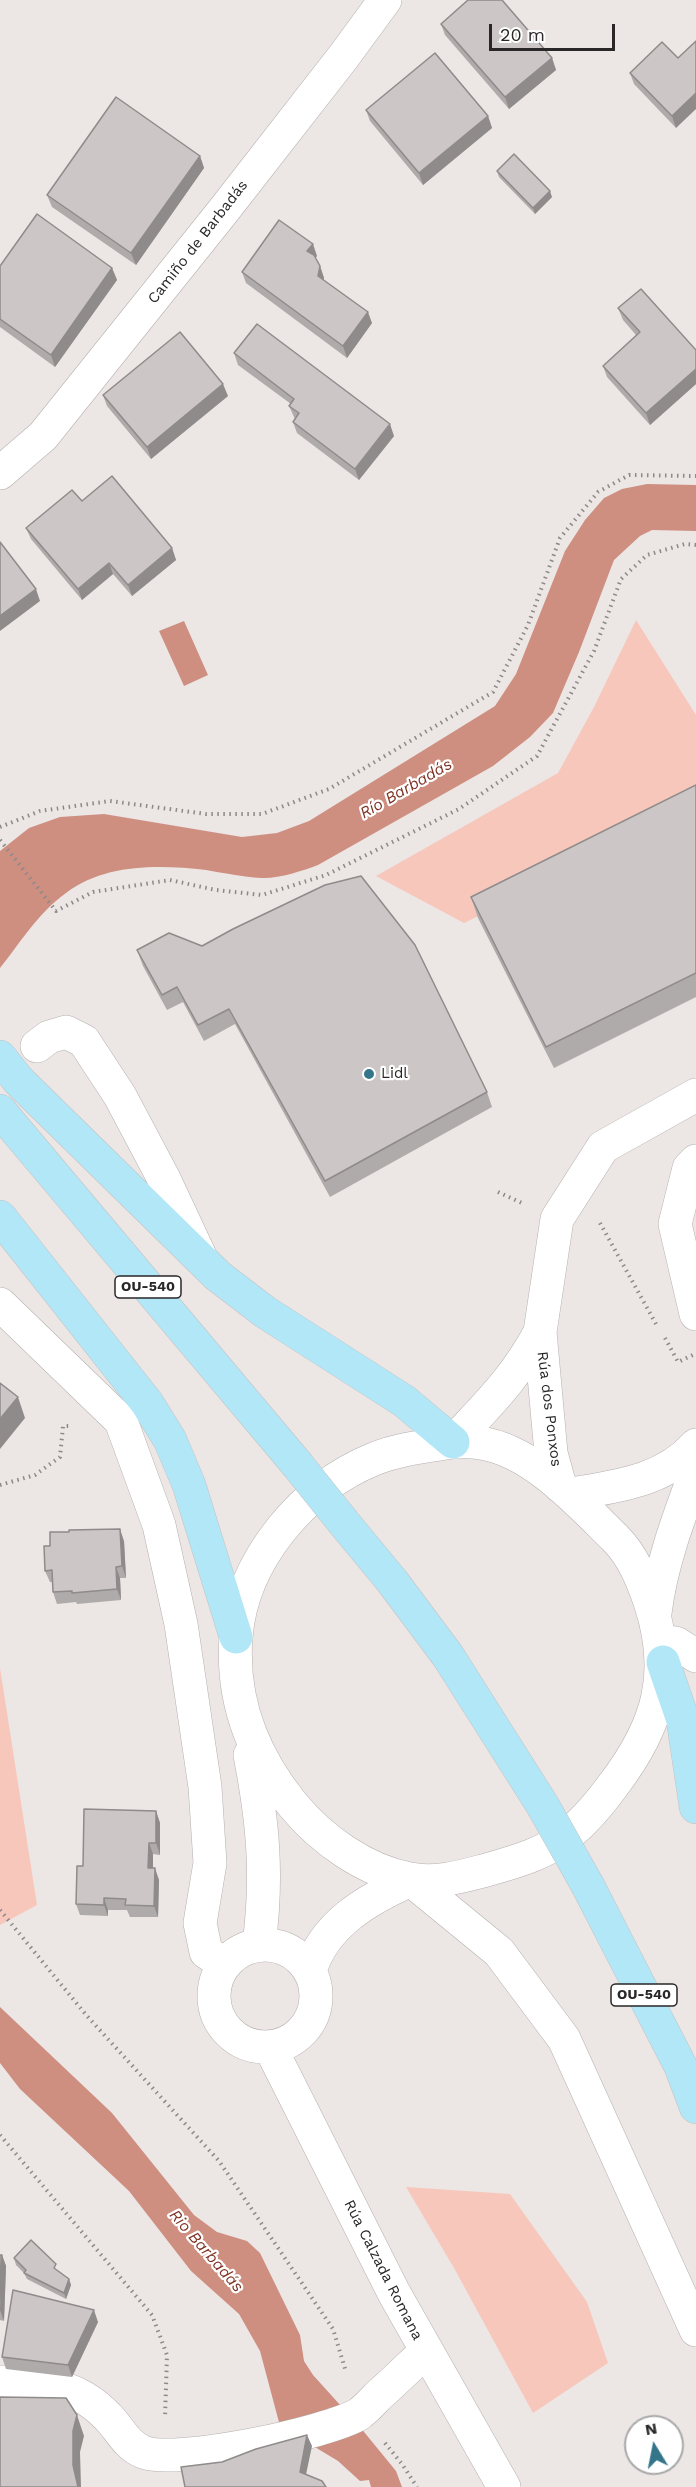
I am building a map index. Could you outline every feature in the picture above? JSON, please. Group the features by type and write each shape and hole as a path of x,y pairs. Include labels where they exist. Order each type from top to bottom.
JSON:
{"main road":[{"path":"0,1057 18,1080 218,1276 265,1312 404,1401 453,1442"},
{"name":"OU-540","path":"0,1111 296,1463 392,1581 448,1656 543,1806 588,1886 681,2067 696,2107"},
{"path":"0,1217 134,1412 170,1440 189,1485 236,1637"},
{"path":"659,1639 683,1720 696,1807"}],"street":[{"name":"Camiño de Barbadás","path":"0,473 50,427 344,57 385,0"},
{"path":"37,1046 49,1037 66,1032 84,1041 120,1096 164,1179 200,1256"},
{"name":"Rúa dos Ponxos","path":"566,1490 551,1453 540,1332 557,1219 603,1147 696,1095"},
{"path":"696,1161 689,1168 675,1224 696,1314"},
{"path":"0,1304 134,1412 181,1624 205,1787 210,1863 200,1923 207,1952 224,1964"},
{"name":"Rúa dos Ponxos","path":"453,1442 506,1386 524,1362 540,1332"},
{"path":"260,1945 265,1902 265,1850 236,1683 236,1637 244,1595 267,1546 299,1510 339,1478 375,1459 453,1442 482,1443 528,1460 566,1490 623,1546 641,1576 659,1639"},
{"path":"566,1490 649,1478 664,1472 684,1458 696,1445"},
{"path":"310,1971 316,1951 354,1911 382,1893 411,1880 450,1879 508,1864 567,1836 605,1796 632,1761 649,1729 659,1700 658,1588 677,1522 696,1471"},
{"path":"659,1639 676,1644 696,1656"},
{"path":"244,1720 272,1779 309,1825 364,1864 411,1880 500,1952 564,2040 696,2330"},
{"path":"260,1945 279,1947 297,1956 310,1971 316,1991 314,2010 305,2028 290,2042 270,2047 250,2046 232,2036 220,2021 213,2002 215,1982 224,1964 240,1951 260,1945"},
{"name":"Rúa Calzada Romana","path":"270,2047 394,2293 504,2487"},
{"path":"0,2382 42,2383 81,2394 109,2417 125,2440 142,2452 164,2456 248,2446 304,2435 360,2414 426,2352"}],"path":[{"path":"0,827 40,812 110,801 206,814 262,814 328,789 493,693 528,625 560,538 597,492 629,476 696,476"},
{"path":"0,840 56,911 93,892 170,880 216,890 262,895 326,875 459,809 537,756 594,651 621,579 647,555 685,544 696,545"},
{"path":"498,1192 557,1219 600,1223 678,1362 696,1353"},
{"path":"0,1485 35,1475 60,1458 63,1426 134,1412"},
{"path":"0,1910 87,2016 219,2161 333,2330 360,2414 402,2464 417,2487"},
{"path":"0,2135 152,2314 167,2355 164,2456"}],"shaded area":[{"path":"636,620 696,715 696,810 464,923 376,876 558,773 594,707"},
{"path":"0,1668 37,1905 0,1925"},
{"path":"406,2187 510,2194 587,2302 608,2363 533,2413 454,2268"}],"water":[{"name":"Río Barbadás","path":"647,484 696,485 696,531 652,530 640,536 614,560 553,713 530,737 493,766 318,865 290,874 261,878 206,870 152,867 116,871 98,876 82,883 56,901 39,918 0,968 0,851 29,828 60,817 104,814 242,837 277,833 309,821 495,706 516,674 565,551 585,520 604,498 622,489"},
{"path":"184,621 208,675 184,686 159,631"},
{"name":"Rio Barbadás","path":"0,2007 112,2113 194,2215 217,2232 247,2241 260,2253 300,2335 304,2361 313,2375 396,2471 402,2487 371,2487 369,2480 360,2481 338,2461 280,2426 260,2351 239,2314 191,2271 129,2191 20,2089 0,2063"}],"building":[{"path":"468,0 502,0 552,58 505,97 441,24"},
{"path":"696,41 696,93 672,116 630,73 662,42 678,58"},
{"path":"435,53 488,116 419,173 366,110"},
{"path":"116,97 200,156 131,253 47,195"},
{"path":"514,154 550,191 533,208 497,171"},
{"path":"37,214 112,268 51,355 0,319 0,266"},
{"path":"279,220 313,244 307,251 314,255 320,266 318,276 368,312 343,346 242,272"},
{"path":"641,289 696,350 696,369 646,413 603,366 640,332 618,308"},
{"path":"257,324 390,424 355,469 293,422 299,413 289,406 294,399 234,353"},
{"path":"180,332 223,384 147,447 103,395"},
{"path":"112,476 172,548 128,585 109,563 78,589 26,528 72,490 82,501"},
{"path":"0,542 36,589 0,616"},
{"path":"696,785 696,973 546,1047 471,897"},
{"name":"Lidl","path":"361,876 415,945 487,1092 325,1181 229,1009 198,1025 177,987 162,995 137,950 169,933 202,946 325,885"},
{"path":"0,1383 18,1397 0,1419"},
{"path":"120,1529 122,1566 116,1567 117,1589 72,1593 72,1591 53,1592 52,1570 45,1571 44,1546 50,1546 50,1532"},
{"path":"84,1809 156,1811 156,1843 149,1843 148,1868 155,1868 154,1906 125,1905 126,1899 104,1898 104,1905 76,1904 77,1866 83,1866"},
{"path":"31,2240 56,2264 54,2268 69,2279 64,2293 24,2273 26,2270 14,2258"},
{"path":"0,2255 2,2255 0,2300"},
{"path":"13,2290 94,2310 68,2365 2,2357"},
{"path":"0,2397 66,2398 77,2415 73,2431 73,2465 78,2487 0,2487"},
{"path":"307,2435 300,2472 322,2481 326,2487 185,2487 181,2467 222,2462 256,2449"}],"place":[{"name":"Lidl","path":"369,1074"}]}
